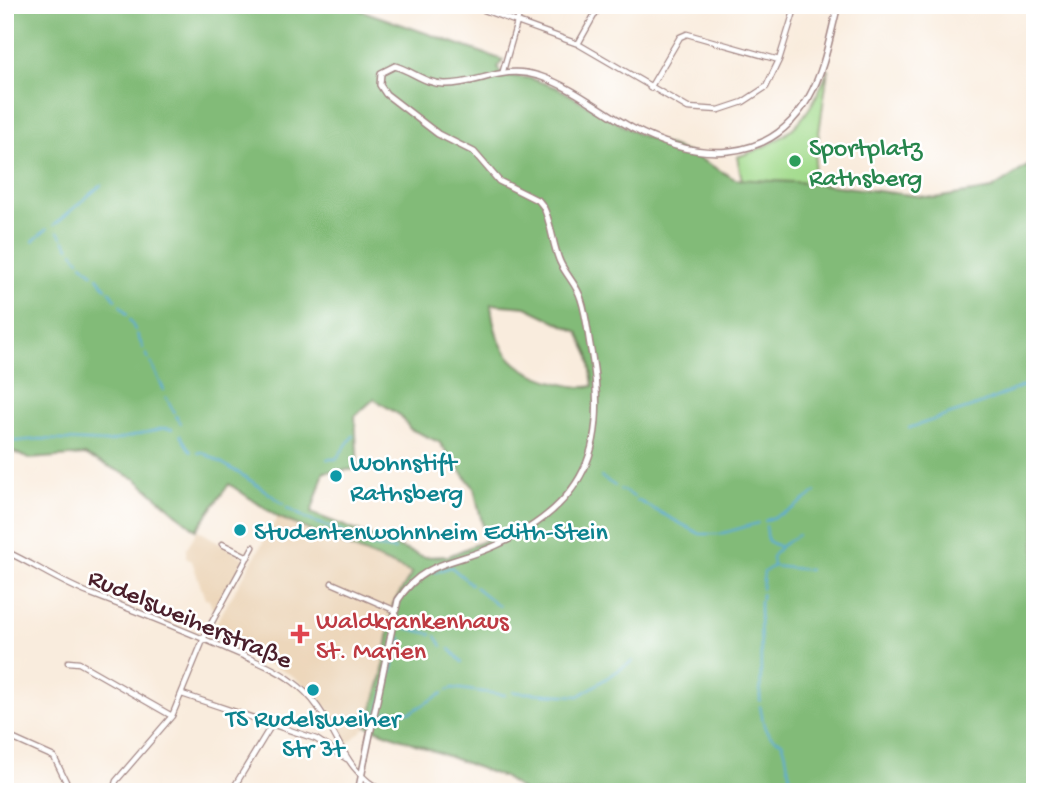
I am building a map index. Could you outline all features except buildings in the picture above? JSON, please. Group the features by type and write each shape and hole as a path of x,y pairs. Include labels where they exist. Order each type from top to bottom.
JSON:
{"street":[{"path":"470,5 578,44 688,108 719,110 743,102 766,86 779,60 796,5"},
{"path":"503,71 522,5"},
{"path":"578,44 600,5"},
{"path":"358,792 386,667 394,610 407,587 428,569 477,553 515,534 548,512 571,490 591,455 598,420 583,309 578,292 560,264 548,215 539,201 499,181 474,152 425,124 383,92 380,79 385,69 397,67 423,79 445,84 503,71 538,76 560,85 633,128 675,148 701,152 731,152 767,139 802,108 822,66 838,5"},
{"path":"650,88 680,37 687,34 779,60"},
{"path":"222,544 248,557"},
{"path":"114,791 116,781 172,716 204,638 253,547"},
{"name":"Rudelsweiherstraße","path":"5,551 76,588 204,638 272,669 310,695 325,714 347,759 361,778"},
{"path":"332,583 394,610"},
{"path":"68,662 79,663 172,716"},
{"path":"182,694 316,739 347,759"},
{"path":"231,792 271,726"},
{"path":"5,735 54,757 71,792"},
{"path":"361,778 386,792"}],"shaded area":[{"name":"Waldkrankenhaus St. Marien","path":"278,517 413,574 388,626 382,676 367,726 347,744 328,709 310,690 291,675 213,637 212,630"},
{"path":"198,530 244,558 218,608 212,608 209,599 205,599 192,561 186,558 186,549"}],"green space":[{"path":"5,5 359,5 360,10 503,60 498,67 502,75 529,78 558,88 638,134 691,154 735,179 812,183 935,198 992,189 1035,161 1035,792 525,792 503,777 367,726 382,676 393,604 412,573 278,517 229,484 196,530 136,479 85,455 29,459 5,448","holes":["491,304 526,307 578,332 589,355 593,386 579,387 555,382 516,364 501,345","374,399 401,416 410,429 439,442 474,488 486,540 449,556 424,557 311,513 324,472 358,469 355,416"]},
{"path":"828,69 812,183 742,180 737,157 771,144 795,126 814,102"}],"waterway":[{"path":"54,225 101,185"},
{"path":"33,241 47,229"},
{"path":"58,232 62,237"},
{"path":"64,240 69,247"},
{"path":"73,252 79,260"},
{"path":"82,264 93,274"},
{"path":"97,277 106,288"},
{"path":"109,291 116,300"},
{"path":"120,305 127,315"},
{"path":"130,320 135,330"},
{"path":"137,334 143,348"},
{"path":"146,354 149,359"},
{"path":"151,363 164,390"},
{"path":"909,428 978,405 1035,381"},
{"path":"166,397 174,412"},
{"path":"176,416 181,423"},
{"path":"5,442 40,439 108,442 164,428 172,429"},
{"path":"180,435 191,452"},
{"path":"327,459 336,459 353,436"},
{"path":"198,453 202,452 234,470 283,504"},
{"path":"601,477 615,486"},
{"path":"620,489 634,497"},
{"path":"765,521 792,509 816,492"},
{"path":"637,500 700,534 720,534 758,523"},
{"path":"287,508 342,532 352,541 395,550"},
{"path":"762,589 764,572 773,566 772,557 780,547 768,541 766,526"},
{"path":"781,546 798,535"},
{"path":"773,566 809,570"},
{"path":"435,572 451,567 471,584"},
{"path":"475,587 499,606"},
{"path":"762,594 762,599"},
{"path":"760,601 760,701"},
{"path":"403,627 431,634"},
{"path":"436,636 442,646"},
{"path":"377,717 402,638"},
{"path":"450,649 462,662"},
{"path":"513,692 579,696 633,661"},
{"path":"448,690 453,688 505,695"},
{"path":"397,712 411,712 443,693"},
{"path":"760,706 767,733 782,742 791,778 799,792"},
{"path":"381,715 390,711"}],"place":[{"name":"Sportplatz Rathsberg","path":"795,161"},
{"name":"Wohnstift Rathsberg","path":"336,476"},
{"name":"Studentenwohnheim Edith-Stein","path":"240,530"},
{"name":"Waldkrankenhaus St. Marien","path":"300,634"},
{"name":"TS Rudelsweiher Str 3t","path":"313,690"}]}
